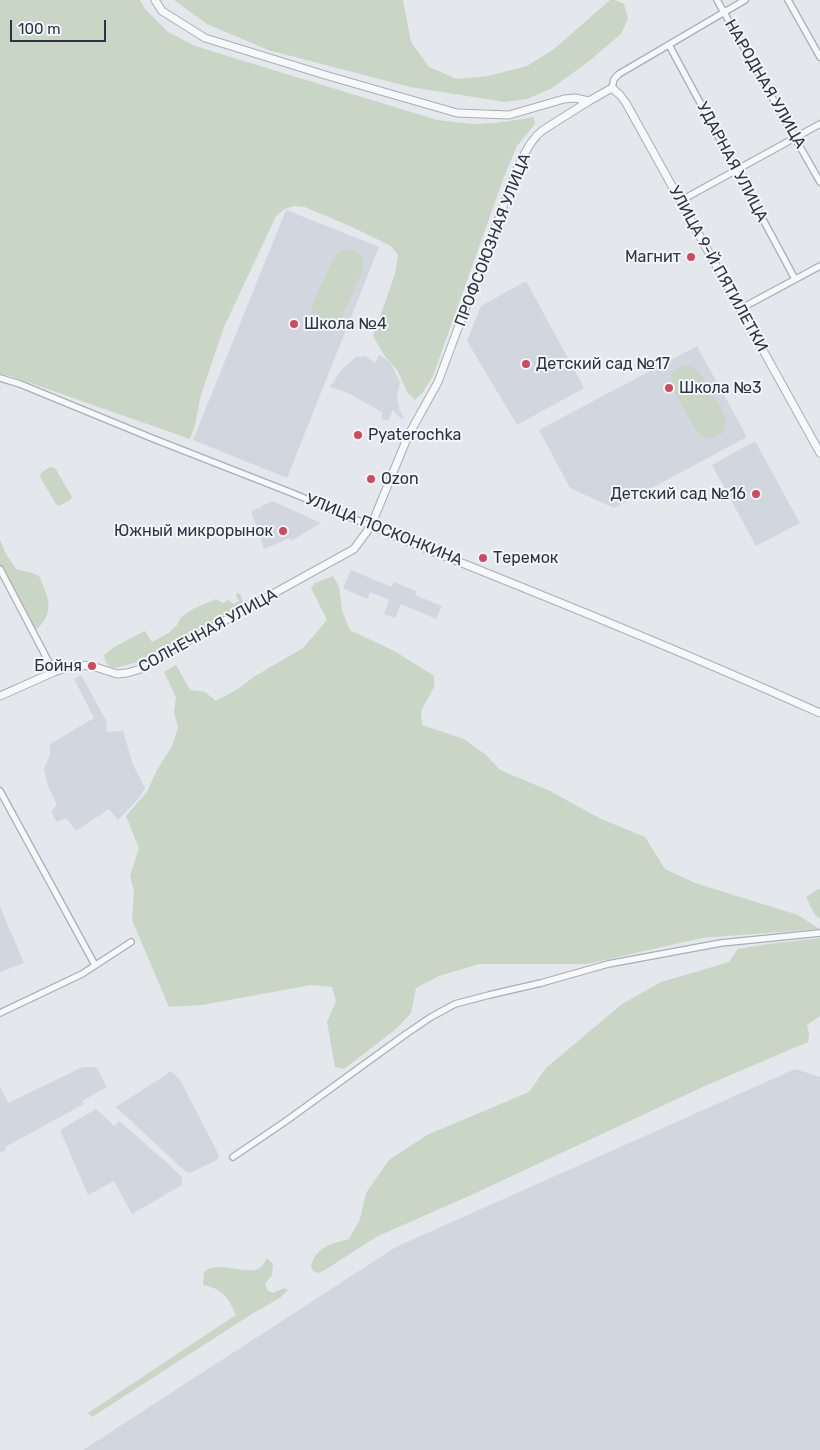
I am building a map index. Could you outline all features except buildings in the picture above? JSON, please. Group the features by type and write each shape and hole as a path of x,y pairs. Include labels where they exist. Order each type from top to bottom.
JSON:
{"street":[{"path":"155,0 162,11 205,38 457,113 509,115 564,98 589,101"},
{"name":"НАРОДНАЯ УЛИЦА","path":"717,0 820,182"},
{"name":"ПРОФСОЮЗНАЯ УЛИЦА","path":"371,526 408,436 438,382 516,173 537,134 612,88 614,79 619,74 745,0"},
{"path":"788,0 820,58"},
{"name":"УДАРНАЯ УЛИЦА","path":"669,45 795,279"},
{"name":"УЛИЦА 9-Й ПЯТИЛЕТКИ","path":"612,88 626,103 820,453"},
{"path":"680,202 820,124"},
{"path":"740,309 820,266"},
{"name":"УЛИЦА ПОСКОНКИНА","path":"0,378 20,384 544,595 716,666 820,713"},
{"name":"СОЛНЕЧНАЯ УЛИЦА","path":"0,696 74,665 92,666 117,674 141,669 176,647 354,549 371,526"},
{"path":"0,569 54,672"},
{"path":"0,791 95,965"},
{"path":"233,1157 406,1034 455,1004 608,964 721,943 820,933"},
{"path":"0,1013 82,974 131,942"}],"shaded area":[{"name":"Школа №4","path":"286,210 379,247 287,478 193,440"},
{"name":"Детский сад №17","path":"526,281 584,388 517,425 467,341 481,306"},
{"name":"Школа №3","path":"697,346 747,437 614,508 570,488 539,430"},
{"path":"379,355 390,362 400,382 397,398 399,409 404,418 401,419 393,410 388,421 382,419 382,412 348,393 330,387 343,368 356,357 365,356 375,363"},
{"name":"Детский сад №16","path":"755,441 800,523 756,546 712,465"},
{"name":"Южный микрорынок","path":"272,501 321,523 291,541 290,538 264,549 251,511"},
{"path":"351,570 391,587 394,582 416,591 415,595 442,606 436,619 401,604 395,618 384,614 389,600 370,592 367,599 343,588"},
{"path":"81,675 106,720 107,732 123,731 133,765 145,788 140,797 118,820 109,809 76,831 66,818 57,822 51,812 57,805 48,786 44,769 50,755 50,744 94,718 74,679"},
{"path":"0,907 24,963 0,972"},
{"path":"83,1067 96,1067 107,1087 82,1101 84,1104 5,1147 6,1150 0,1153 0,1086 8,1103"},
{"path":"795,1069 820,1077 820,1450 83,1450 396,1247"},
{"path":"170,1071 179,1078 219,1155 217,1160 190,1173 184,1170 116,1107"},
{"path":"96,1109 114,1126 119,1121 165,1161 182,1177 182,1185 132,1214 114,1181 88,1195 60,1130"}],"green space":[{"path":"0,0 140,0 145,9 168,32 195,46 437,120 473,124 496,123 534,117 535,124 517,146 504,177 433,376 423,392 415,400 408,393 397,370 384,355 373,336 395,274 398,255 391,246 352,227 305,207 294,206 285,209 276,216 224,327 201,395 190,439 0,374"},
{"path":"174,0 403,0 411,42 429,67 457,79 488,76 527,66 554,49 610,0 624,4 628,19 621,34 588,62 552,88 527,99 505,102 410,87 268,50 207,24"},
{"path":"347,249 358,253 363,263 362,271 341,319 327,325 317,321 314,317 312,305 334,257 342,250"},
{"path":"683,365 693,367 700,373 726,418 723,433 713,438 702,437 698,433 674,390 671,379 672,374"},
{"path":"50,467 55,468 72,497 59,506 40,477 41,473"},
{"path":"0,540 6,554 16,569 39,576 47,597 48,610 47,616 37,629 33,627 26,615 0,564"},
{"path":"333,576 339,586 342,611 350,630 396,652 434,676 434,687 421,711 422,725 464,739 486,755 500,770 550,791 599,818 645,837 665,869 695,883 798,915 819,929 702,938 587,964 479,964 439,976 416,988 411,1013 396,1029 344,1069 335,1067 327,1022 336,1001 332,987 311,985 202,1005 169,1007 132,920 134,891 130,876 139,848 126,816 147,792 157,770 172,746 178,728 174,712 176,697 164,672 176,665 190,690 205,692 216,701 238,689 255,676 303,648 327,620 311,588 315,583"},
{"path":"237,593 240,594 244,604 137,662 116,668 110,667 105,660 104,655 116,646 145,631 152,642 167,634 177,625 181,617 193,609 216,599 223,603 229,600 233,604 239,601"},
{"path":"820,889 820,919 815,915 806,897"},
{"path":"820,938 820,1016 807,1025 809,1033 808,1042 707,1085 469,1196 376,1237 325,1270 318,1273 313,1271 311,1266 321,1250 331,1244 349,1239 360,1219 366,1193 389,1160 427,1135 529,1092 546,1068 622,1004 661,982 729,962 738,949"},
{"path":"267,1258 273,1264 272,1275 265,1284 268,1291 273,1293 284,1288 288,1290 280,1298 255,1312 92,1417 88,1413 236,1315 224,1295 215,1289 203,1285 204,1272 210,1268 217,1267 254,1270 260,1268"}],"place":[{"name":"Магнит","path":"691,257"},
{"name":"Школа №4","path":"294,324"},
{"name":"Детский сад №17","path":"526,364"},
{"name":"Школа №3","path":"669,388"},
{"name":"Pyaterochka","path":"358,435"},
{"name":"Ozon","path":"371,479"},
{"name":"Детский сад №16","path":"756,494"},
{"name":"Южный микрорынок","path":"283,531"},
{"name":"Теремок","path":"483,558"},
{"name":"Бойня","path":"92,666"}]}
